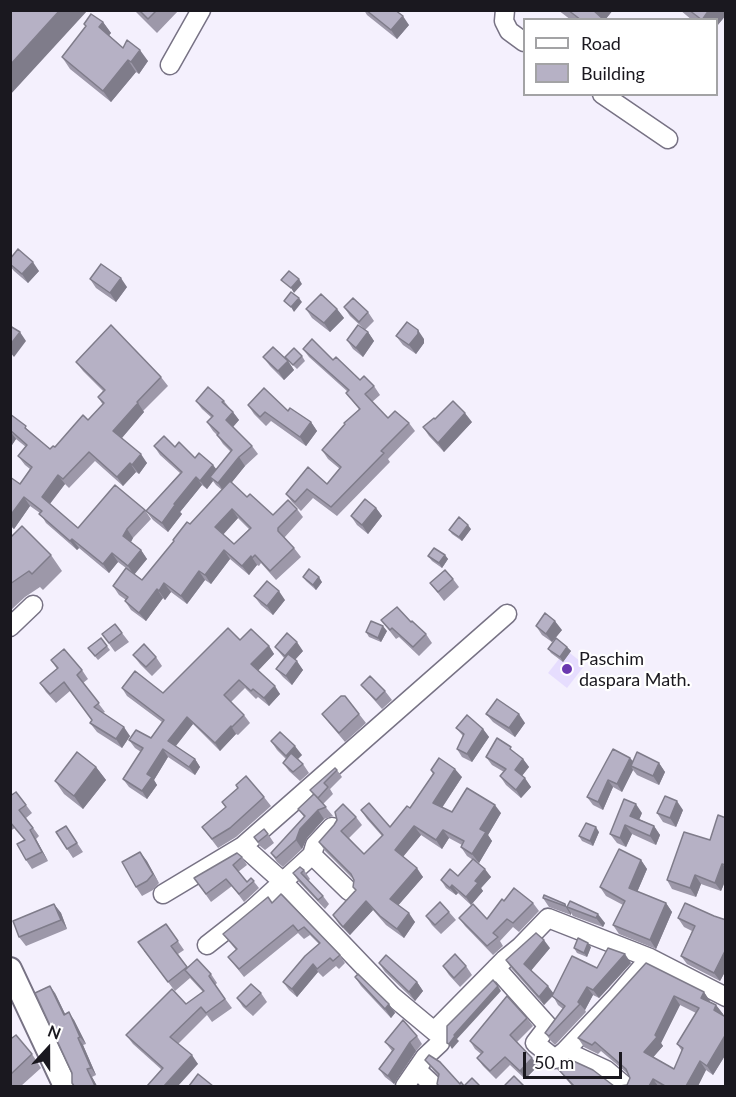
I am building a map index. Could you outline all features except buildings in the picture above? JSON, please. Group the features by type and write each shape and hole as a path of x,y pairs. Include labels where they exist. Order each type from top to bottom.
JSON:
{"main road":[{"path":"10,969 65,1086"}],"street":[{"path":"170,65 201,10"},
{"path":"505,10 504,21 509,31 523,41"},
{"path":"605,96 668,139"},
{"path":"10,627 33,605"},
{"path":"164,894 243,846 507,614"},
{"path":"207,945 253,909 312,855 315,845 332,827"},
{"path":"243,846 282,882 393,996 440,1036 440,1043 425,1057 405,1086"},
{"path":"312,855 349,891"},
{"path":"435,1030 549,918 650,958 726,997"},
{"path":"496,968 548,1026 535,1043 555,1059 565,1052 650,958"},
{"path":"565,1052 606,1070 625,1086"},
{"path":"417,1070 434,1086"}],"shaded area":[{"name":"Paschim daspara Math.","path":"566,650 585,665 567,688 548,673"}],"place":[{"name":"Paschim daspara Math.","path":"567,669"}]}
